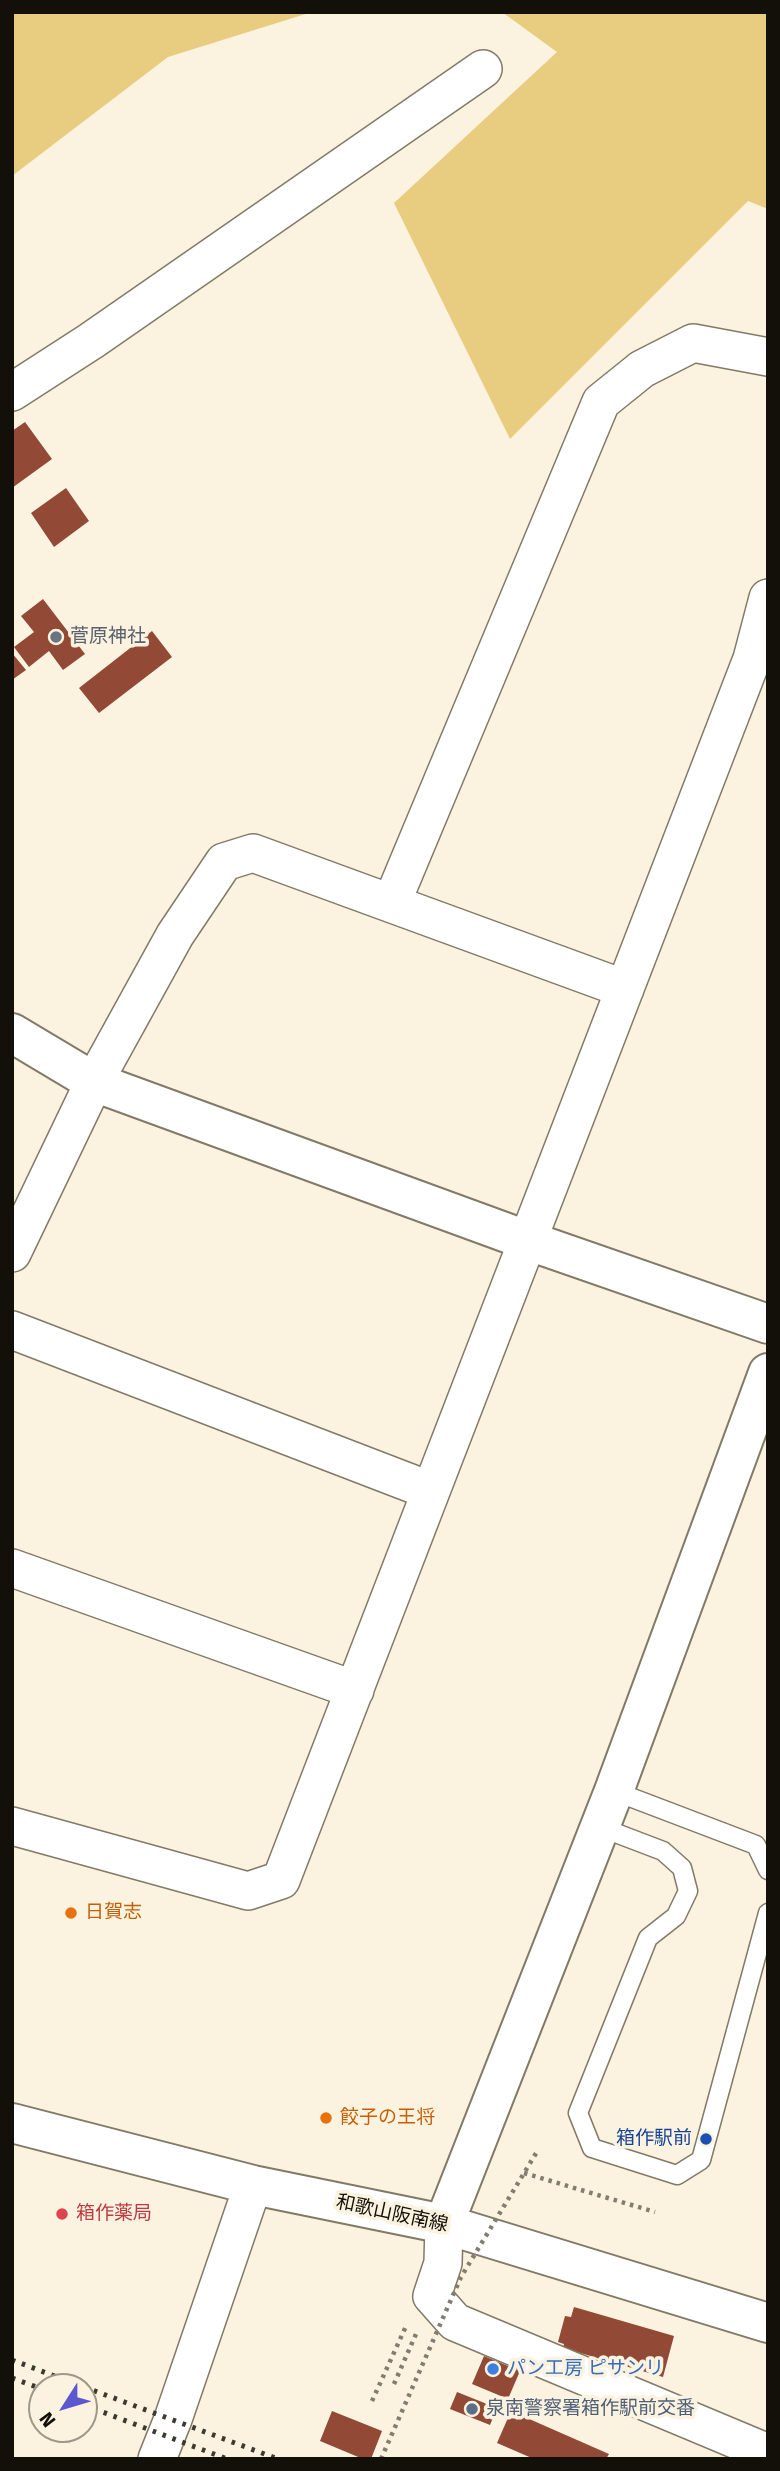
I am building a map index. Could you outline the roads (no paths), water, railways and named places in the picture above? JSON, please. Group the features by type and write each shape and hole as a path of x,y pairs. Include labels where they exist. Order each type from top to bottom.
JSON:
{"street":[{"path":"12,392 91,341 483,69"},
{"path":"391,902 601,402 642,369 693,343 768,357"},
{"path":"12,1826 248,1891 281,1880 530,1241 752,659 768,598"},
{"path":"12,1254 94,1082 175,935 224,862 253,853 625,989"},
{"path":"12,1033 94,1082 530,1241 768,1324"},
{"path":"12,1330 431,1491"},
{"path":"768,1373 614,1791 444,2224 443,2263 432,2296 455,2322 768,2453"},
{"path":"12,1569 355,1690"},
{"name":"和歌山阪南線","path":"12,2123 253,2185 444,2224 768,2323"},
{"path":"158,2459 253,2185"}],"lane":[{"path":"614,1791 756,1845 768,1870"},
{"path":"600,1827 663,1851 682,1868 688,1891 676,1916 649,1938 578,2113 592,2148 677,2175 701,2160 768,1913"}],"railway":[{"path":"12,2360 47,2373"},
{"path":"12,2378 28,2384"},
{"path":"98,2392 278,2459"},
{"path":"98,2410 227,2459"}],"place":[{"name":"菅原神社","path":"56,637"},
{"name":"日賀志","path":"71,1913"},
{"name":"餃子の王将","path":"326,2118"},
{"name":"箱作駅前","path":"706,2139"},
{"name":"箱作薬局","path":"62,2214"},
{"name":"パン工房 ピサンリ","path":"493,2369"},
{"name":"泉南警察署箱作駅前交番","path":"472,2409"}]}
